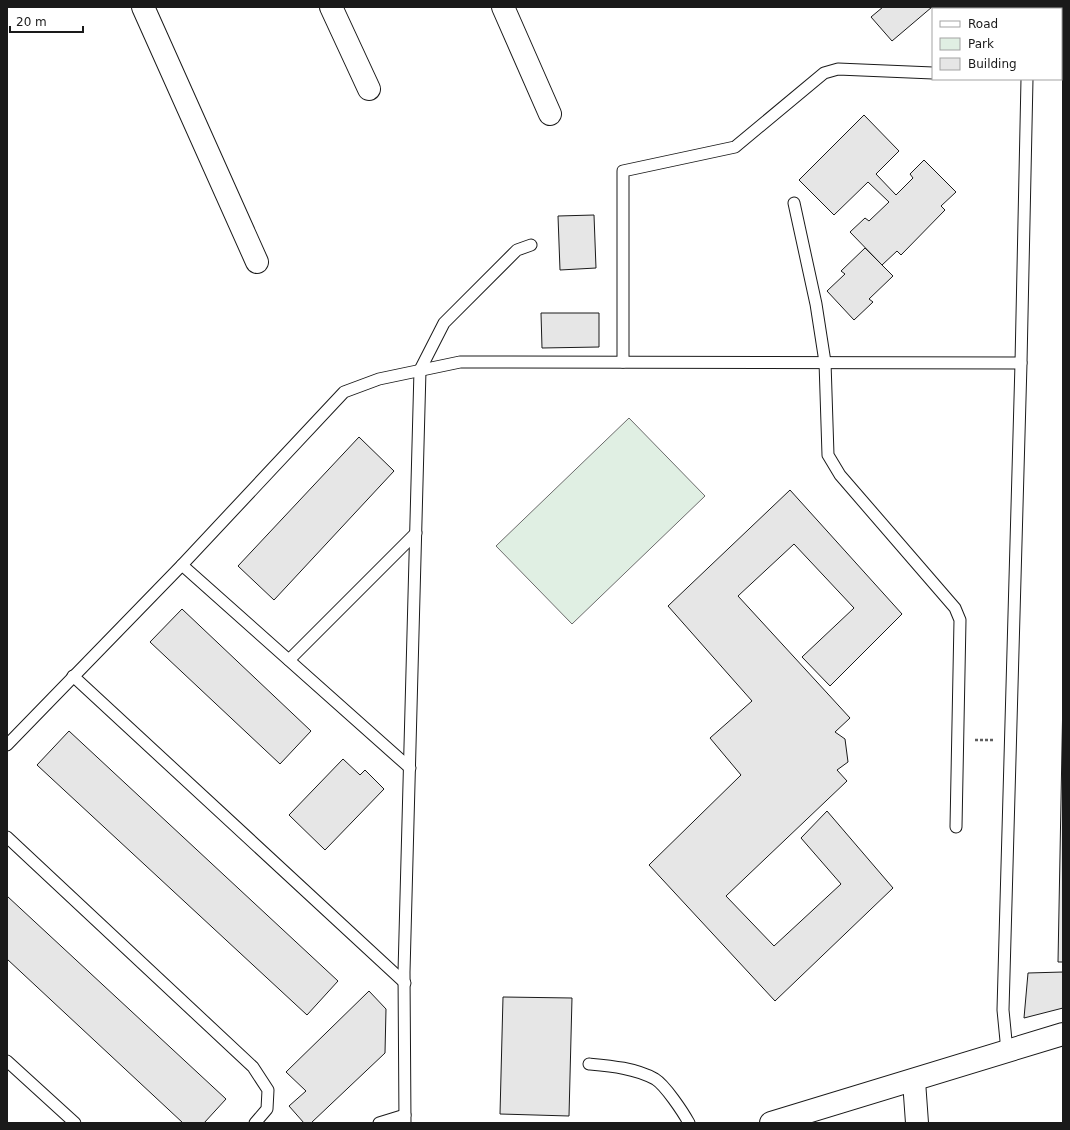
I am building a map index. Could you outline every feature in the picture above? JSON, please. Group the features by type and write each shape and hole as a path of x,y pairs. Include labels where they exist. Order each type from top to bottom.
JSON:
{"street":[{"path":"143,7 257,262"},
{"path":"331,7 369,89"},
{"path":"503,7 550,114"},
{"path":"771,1123 820,1116 914,1081 1063,1034"},
{"path":"914,1081 917,1123"}],"lane":[{"path":"623,362 623,171 735,147 824,73 838,69 932,73"},
{"path":"1008,1051 1003,1010 1021,363 1027,80"},
{"path":"794,203 816,304 824,362 828,455 840,475 955,608 960,620 956,827"},
{"path":"379,1123 405,1119 405,983 420,370 444,323 518,250 531,245"},
{"path":"7,745 182,565 344,392 379,378 460,362 1021,363"},
{"path":"289,660 416,533"},
{"path":"182,565 410,768"},
{"path":"73,676 405,983"},
{"path":"7,837 253,1067 268,1090 267,1109 255,1123"},
{"path":"7,1061 74,1123"},
{"path":"589,1064 626,1068 656,1080 681,1109 689,1123"}],"path":[{"path":"958,739 1010,741"}],"green space":[{"path":"629,418 705,496 572,624 496,546"}],"building":[{"path":"883,7 932,7 892,41 871,17"},
{"path":"864,115 899,151 876,174 896,195 913,178 910,174 924,160 956,192 941,206 945,210 901,255 897,251 882,265 850,232 865,218 869,221 889,202 868,182 834,215 799,180"},
{"path":"594,215 596,268 560,270 558,216"},
{"path":"865,248 893,276 869,299 873,302 854,320 827,291 845,274 841,271"},
{"path":"541,313 599,313 599,347 542,348"},
{"path":"359,437 394,471 274,600 238,566"},
{"path":"790,490 902,614 830,686 802,657 854,608 794,544 738,596 850,718 835,732 845,739 848,762 837,770 847,781 726,896 774,946 841,884 801,838 827,811 893,888 775,1001 649,865 741,775 710,738 752,701 668,606"},
{"path":"182,609 311,731 280,764 150,642"},
{"path":"1063,693 1063,962 1058,962"},
{"path":"69,731 338,981 307,1015 37,765"},
{"path":"343,759 360,775 365,770 384,789 325,850 289,815"},
{"path":"7,896 226,1099 204,1123 183,1123 7,959"},
{"path":"1063,972 1063,1008 1024,1018 1028,973"},
{"path":"369,991 386,1009 385,1053 311,1123 304,1123 289,1106 306,1091 286,1072"},
{"path":"503,997 572,998 569,1116 500,1114"}]}
